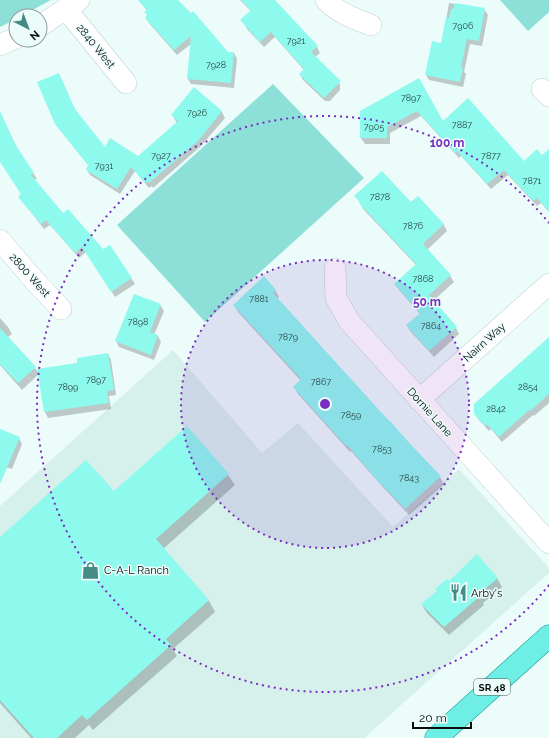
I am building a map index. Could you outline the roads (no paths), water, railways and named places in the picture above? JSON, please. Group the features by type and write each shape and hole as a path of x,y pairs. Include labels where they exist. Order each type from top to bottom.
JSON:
{"main road":[{"name":"SR 48","path":"436,738 549,636"}],"street":[{"path":"326,0 331,5 353,18 371,25"},
{"path":"48,21 73,4"},
{"name":"2840 West","path":"73,4 126,83"},
{"name":"2800 West","path":"0,240 61,309"},
{"name":"Dornie Lane","path":"335,269 336,298 349,321 549,543"},
{"name":"Nairn Way","path":"419,400 549,284"}],"place":[{"name":"C-A-L Ranch","path":"91,570"},
{"name":"Arby's","path":"458,593"}]}
